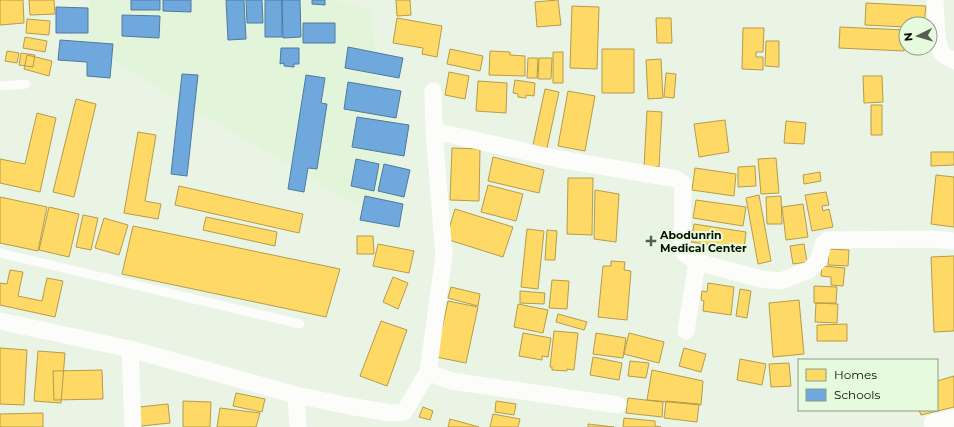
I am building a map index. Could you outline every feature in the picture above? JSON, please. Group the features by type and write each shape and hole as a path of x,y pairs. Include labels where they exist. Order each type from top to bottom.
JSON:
{"street":[{"path":"935,0 937,39 942,54 954,61"},
{"path":"0,320 130,349 296,395 391,413 404,412 428,372 444,255 434,131 433,92"},
{"path":"434,131 559,159 677,179 683,184 682,248 685,254 698,262 761,279 781,281 809,270 819,260 823,244 828,240 931,239 954,241"},
{"path":"686,331 698,262"},
{"path":"130,349 133,427"},
{"path":"428,372 451,381 618,405"},
{"path":"296,395 298,427"},
{"path":"932,423 954,418"}],"lane":[{"path":"0,86 26,84"},
{"path":"0,253 300,324"}],"shaded area":[{"path":"89,0 335,0 370,10 399,231 55,26 57,10 90,26"}],"building: Homes":[{"path":"0,0 23,0 24,23 0,25"},
{"path":"29,0 54,0 55,14 30,15"},
{"path":"396,0 410,0 411,15 397,16"},
{"path":"558,0 561,25 537,27 535,2"},
{"path":"866,3 926,6 925,16 898,16 898,27 865,25"},
{"path":"572,6 599,7 597,69 570,68"},
{"path":"397,18 442,26 437,57 422,54 423,48 393,43"},
{"path":"656,18 671,18 672,43 657,43"},
{"path":"27,19 50,21 49,35 26,33"},
{"path":"840,27 898,30 898,51 839,48"},
{"path":"743,28 764,28 763,52 756,52 756,57 763,57 763,70 742,69"},
{"path":"25,37 47,41 45,52 23,48"},
{"path":"766,41 779,41 779,67 765,66"},
{"path":"450,49 483,56 480,71 447,64"},
{"path":"602,49 634,49 634,93 602,93"},
{"path":"7,51 19,53 17,63 5,61"},
{"path":"490,51 510,52 510,55 525,56 525,76 489,75"},
{"path":"553,52 563,52 563,83 553,83"},
{"path":"21,53 35,55 33,67 19,65"},
{"path":"27,55 52,61 49,76 24,69"},
{"path":"528,58 538,58 537,78 527,78"},
{"path":"539,58 552,58 551,79 538,79"},
{"path":"661,59 663,98 648,99 646,60"},
{"path":"449,72 469,76 465,99 445,95"},
{"path":"666,73 676,74 674,98 664,97"},
{"path":"863,76 882,76 883,102 864,103"},
{"path":"515,80 535,83 534,96 526,95 526,98 518,97 518,94 513,93"},
{"path":"478,81 507,83 506,113 476,111"},
{"path":"545,89 559,92 547,148 533,145"},
{"path":"568,91 595,96 585,151 558,146"},
{"path":"76,99 96,104 74,197 53,192"},
{"path":"871,105 882,105 882,135 871,135"},
{"path":"647,111 662,112 659,167 644,167"},
{"path":"37,113 56,118 40,192 0,183 0,159 25,164"},
{"path":"725,120 729,152 699,157 694,124"},
{"path":"786,121 806,123 804,144 784,143"},
{"path":"138,132 156,135 145,201 161,204 158,219 124,213"},
{"path":"452,148 480,149 479,201 450,200"},
{"path":"931,152 954,152 954,165 931,166"},
{"path":"493,157 544,170 539,193 488,181"},
{"path":"776,158 779,193 761,194 758,159"},
{"path":"755,166 756,186 738,187 738,167"},
{"path":"695,168 736,174 734,196 692,190"},
{"path":"820,172 821,181 804,184 803,175"},
{"path":"936,175 954,177 954,227 931,224"},
{"path":"568,178 593,178 592,235 567,234"},
{"path":"488,185 523,194 516,221 481,212"},
{"path":"179,186 303,214 299,233 175,205"},
{"path":"595,190 619,194 616,242 594,239"},
{"path":"826,192 829,205 822,206 823,211 829,209 833,227 812,231 805,195"},
{"path":"759,195 771,261 758,264 746,198"},
{"path":"781,196 782,224 767,224 766,197"},
{"path":"0,197 47,207 38,251 0,243"},
{"path":"696,200 746,207 743,226 693,218"},
{"path":"803,204 808,237 786,240 782,207"},
{"path":"49,207 79,214 69,257 39,250"},
{"path":"455,209 513,227 503,257 446,239"},
{"path":"83,215 98,218 91,250 76,247"},
{"path":"206,217 277,232 275,246 203,230"},
{"path":"104,218 128,225 119,255 95,248"},
{"path":"694,224 746,232 744,249 691,242"},
{"path":"133,226 340,269 326,317 122,274"},
{"path":"527,229 544,231 538,289 521,287"},
{"path":"547,230 557,231 555,260 545,260"},
{"path":"357,236 373,236 374,254 357,254"},
{"path":"378,244 414,251 409,273 373,266"},
{"path":"804,244 807,262 793,264 790,246"},
{"path":"829,249 849,250 848,266 828,265"},
{"path":"954,256 954,331 934,332 931,257"},
{"path":"611,261 625,262 624,270 631,271 627,320 598,317 603,266 611,266"},
{"path":"822,266 845,268 843,286 831,285 831,277 821,276"},
{"path":"10,270 23,272 18,296 42,301 47,278 63,281 55,317 0,305 0,283 7,284"},
{"path":"393,277 408,283 398,309 383,302"},
{"path":"552,280 569,281 567,309 549,308"},
{"path":"708,283 734,287 731,315 703,311 704,301 701,300 702,291 707,292"},
{"path":"814,286 837,287 836,303 814,303"},
{"path":"451,287 480,294 478,306 448,298"},
{"path":"740,289 751,291 747,318 736,316"},
{"path":"520,291 545,293 544,304 520,303"},
{"path":"799,300 804,354 773,357 769,303"},
{"path":"448,301 478,307 466,363 436,357"},
{"path":"816,303 838,304 837,323 815,322"},
{"path":"518,304 548,310 543,333 514,327"},
{"path":"558,314 587,322 584,330 556,322"},
{"path":"381,321 407,330 387,386 360,376"},
{"path":"847,324 847,341 817,341 817,325"},
{"path":"554,331 578,333 574,370 552,370 552,367 550,367"},
{"path":"523,333 551,338 548,357 542,356 542,360 519,356"},
{"path":"596,333 626,338 623,358 593,354"},
{"path":"629,333 664,342 659,363 624,354"},
{"path":"0,348 27,350 24,405 0,404"},
{"path":"684,348 706,354 701,372 679,366"},
{"path":"38,351 65,353 61,403 34,401"},
{"path":"593,357 622,363 619,380 590,375"},
{"path":"740,359 766,364 762,385 737,380"},
{"path":"630,361 649,363 646,378 628,376"},
{"path":"789,363 791,386 771,387 769,364"},
{"path":"102,370 103,399 54,400 53,371"},
{"path":"652,370 703,381 701,405 647,400"},
{"path":"954,376 954,407 938,411 938,381"},
{"path":"236,393 265,399 262,412 233,406"},
{"path":"628,398 663,402 662,417 626,413"},
{"path":"183,401 211,402 210,427 183,427"},
{"path":"496,401 516,404 514,415 495,412"},
{"path":"666,401 699,404 697,422 664,418"},
{"path":"168,404 170,423 141,426 139,407"},
{"path":"423,407 433,411 430,420 419,417"},
{"path":"220,408 260,413 256,427 217,427"},
{"path":"919,411 938,411 921,415"},
{"path":"43,413 43,427 0,427 0,414"},
{"path":"493,414 520,419 518,427 490,427"},
{"path":"624,418 655,421 655,426 661,427 623,427"},
{"path":"450,419 479,427 448,427"},
{"path":"588,424 614,427 588,427"}],"building: Schools":[{"path":"131,0 160,0 160,10 131,10"},
{"path":"163,0 191,0 191,12 163,11"},
{"path":"226,0 244,0 246,39 228,40"},
{"path":"246,0 262,0 263,23 247,23"},
{"path":"265,0 282,0 282,37 265,37"},
{"path":"282,0 300,0 301,37 283,38"},
{"path":"312,0 325,0 325,5 312,4"},
{"path":"56,7 88,8 88,33 56,33"},
{"path":"122,15 160,16 159,38 122,36"},
{"path":"303,23 335,23 335,43 303,43"},
{"path":"60,40 113,44 110,78 87,76 87,62 58,60"},
{"path":"348,47 403,58 399,78 345,68"},
{"path":"281,48 299,48 299,64 294,64 294,67 284,66 284,63 280,64"},
{"path":"182,74 198,75 187,176 171,174"},
{"path":"306,75 325,78 321,103 327,104 317,169 308,168 304,192 288,189"},
{"path":"348,82 401,91 396,118 344,109"},
{"path":"357,117 409,125 404,156 352,147"},
{"path":"356,159 379,164 374,191 351,186"},
{"path":"384,164 410,170 404,197 378,191"},
{"path":"365,196 403,204 399,227 360,220"}],"place":[{"name":"Abodunrin Medical Center","path":"651,241"}]}
